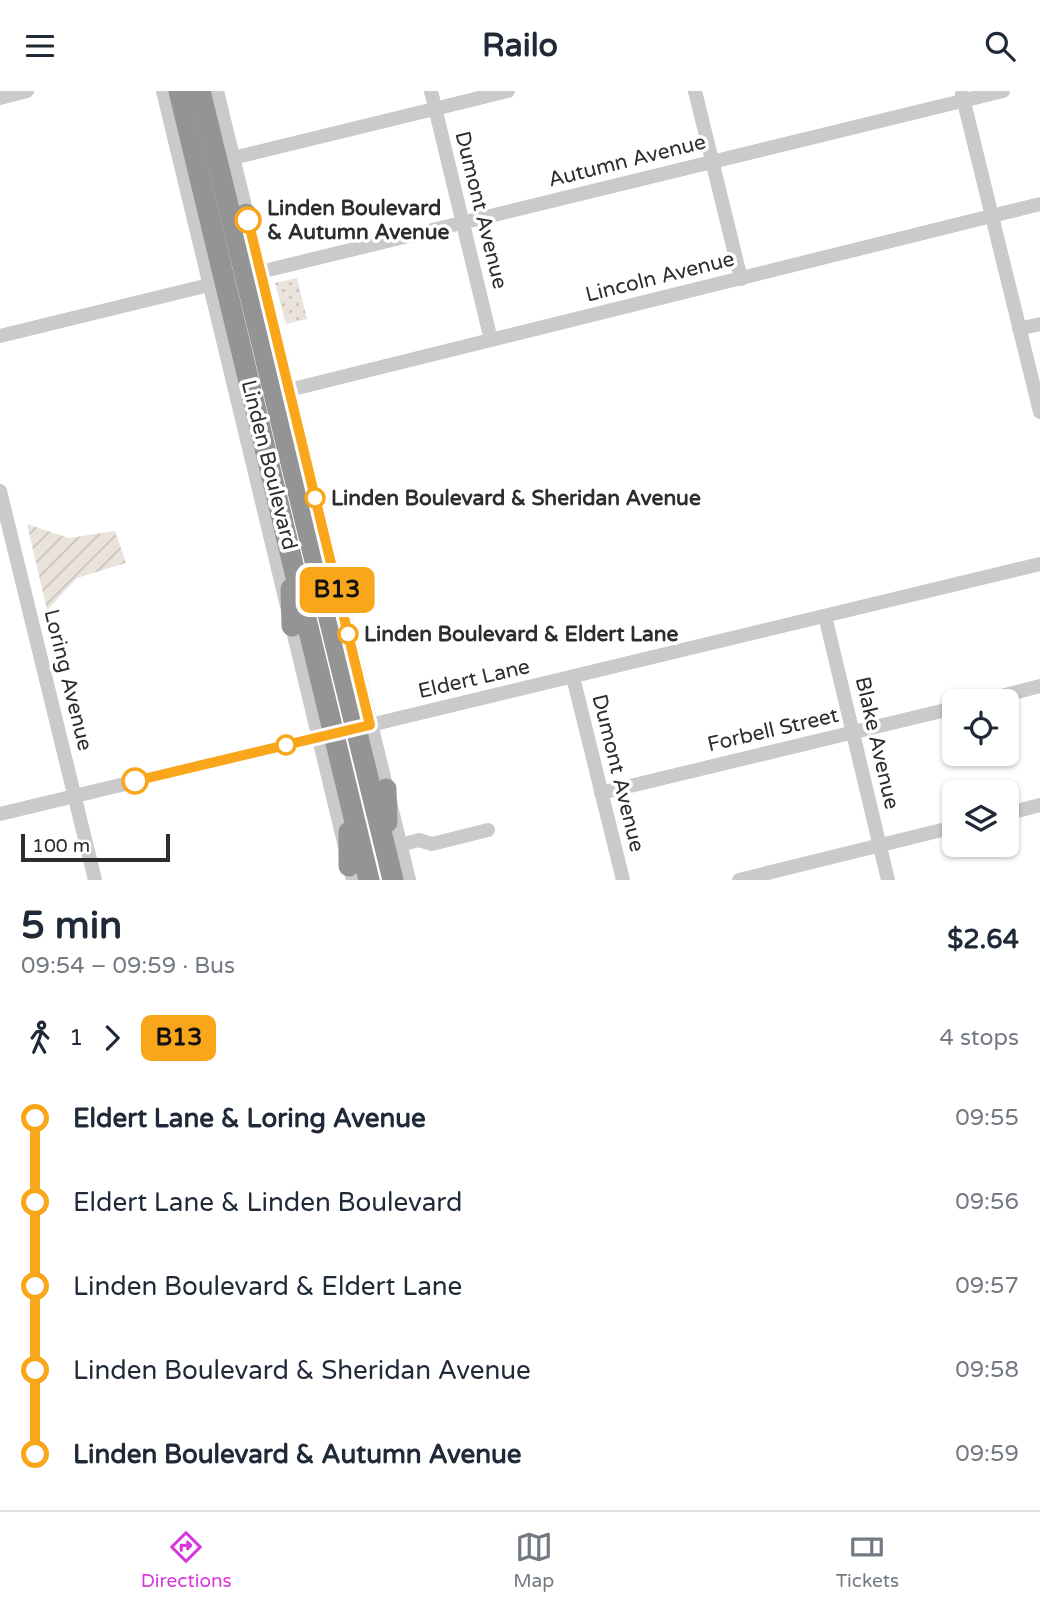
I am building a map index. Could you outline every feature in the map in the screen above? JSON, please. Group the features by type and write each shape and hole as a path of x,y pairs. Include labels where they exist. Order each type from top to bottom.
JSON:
{"highway":[{"name":"Linden Boulevard","path":"179,91 290,552 344,731 394,861"},
{"name":"Linden Boulevard","path":"200,91 254,278 344,731 349,795 369,880"},
{"path":"189,135 192,214"},
{"path":"246,214 254,278"},
{"path":"226,354 253,399"},
{"path":"302,512 333,573"},
{"path":"290,552 292,626"},
{"path":"386,789 394,861"},
{"path":"349,795 351,873"}],"street":[{"path":"0,98 27,91"},
{"name":"Linden Boulevard","path":"163,91 292,626 344,731 386,789"},
{"path":"217,91 246,214"},
{"name":"Dumont Avenue","path":"430,91 491,340"},
{"path":"233,158 508,91"},
{"path":"695,91 741,279"},
{"name":"Autumn Avenue","path":"254,278 963,96 1003,91"},
{"path":"963,96 1040,412"},
{"name":"Lincoln Avenue","path":"289,390 1040,204"},
{"name":"Linden Boulevard","path":"254,278 289,390 333,573 351,873"},
{"path":"0,336 209,285"},
{"path":"1019,329 1040,324"},
{"name":"Loring Avenue","path":"0,491 95,880"},
{"name":"Eldert Lane","path":"0,814 1040,564"},
{"name":"Blake Avenue","path":"825,616 888,880"},
{"name":"Dumont Avenue","path":"573,677 623,880"},
{"path":"1019,691 1040,686"},
{"name":"Forbell Street","path":"601,793 942,711"},
{"path":"1019,811 1040,805"},
{"path":"394,861 419,840 432,844 488,830"},
{"path":"739,880 942,830"},
{"name":"Linden Boulevard","path":"394,861 409,880"}],"shaded area":[{"path":"297,278 307,319 286,324 275,283"},
{"path":"27,524 69,538 115,531 126,563 77,578 47,610"}],"bus line":[{"name":"B13","path":"135,781 370,725 248,220"}],"place":[{"name":"Linden Boulevard & Autumn Avenue","path":"248,220"},
{"name":"Linden Boulevard & Sheridan Avenue","path":"315,498"},
{"name":"Linden Boulevard & Eldert Lane","path":"348,634"}]}
